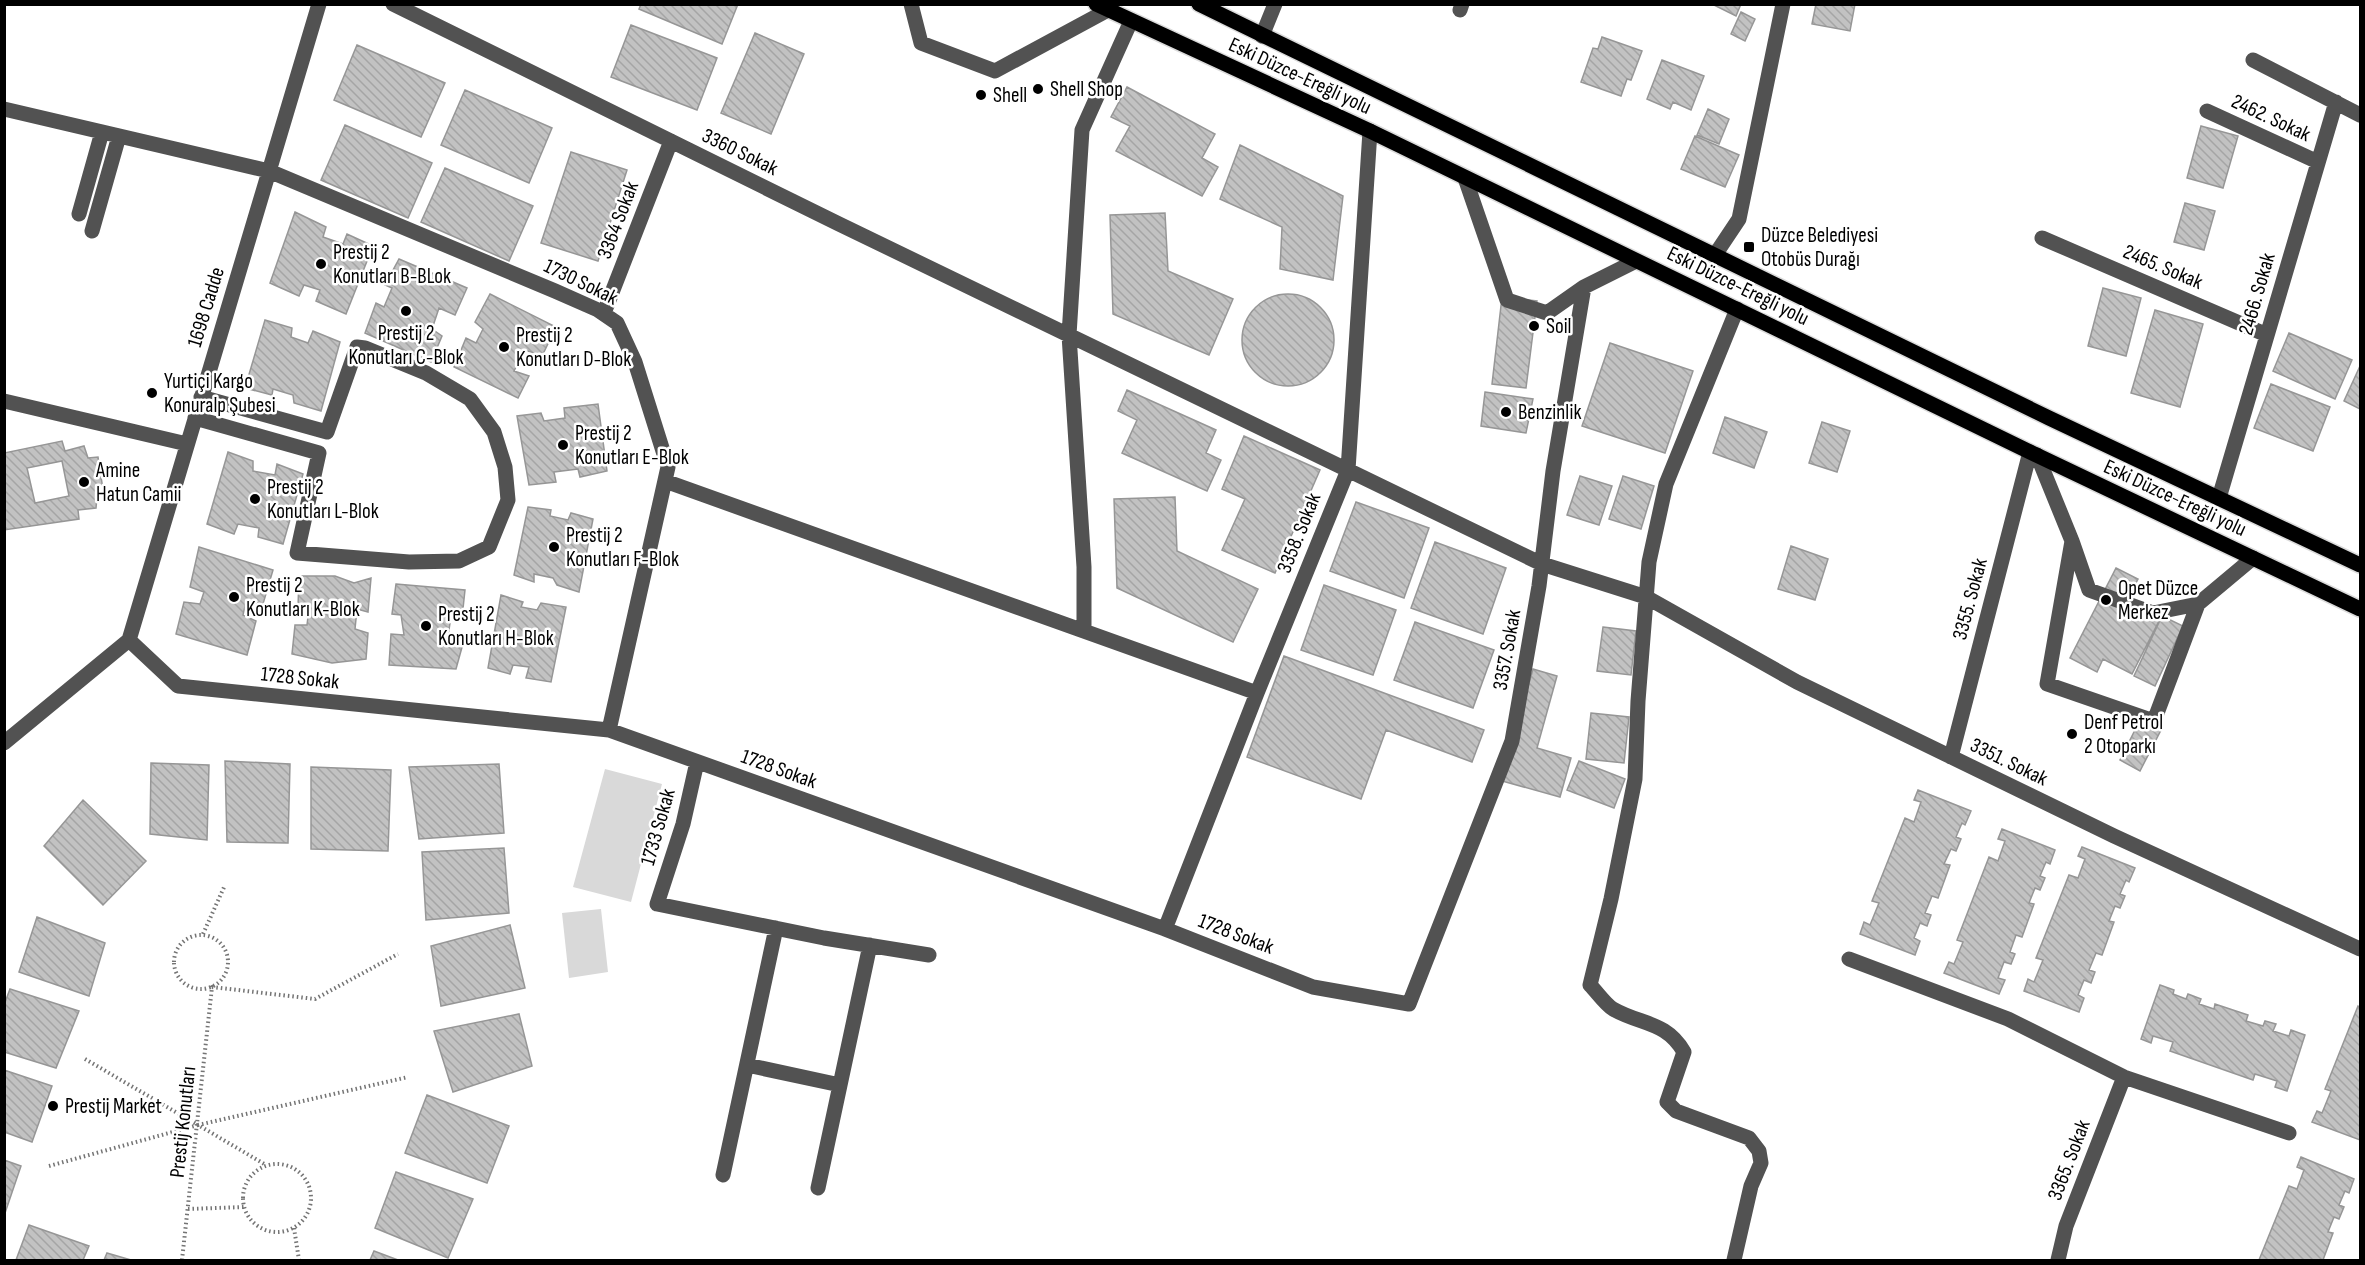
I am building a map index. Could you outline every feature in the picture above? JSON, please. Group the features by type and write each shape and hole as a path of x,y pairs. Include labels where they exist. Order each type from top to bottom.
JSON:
{"main road":[{"name":"Eski Düzce-Ereğli yolu","path":"1198,4 2049,418 2361,564"},
{"name":"Eski Düzce-Ereğli yolu","path":"1102,7 1370,131 2033,454 2361,609"}],"street":[{"name":"1698 Cadde","path":"129,640 319,4"},
{"name":"3360 Sokak","path":"393,4 1348,470"},
{"path":"911,4 921,43 995,71 1102,7"},
{"path":"1262,36 1275,4"},
{"path":"1715,255 1739,219 1783,4"},
{"path":"1084,630 1084,567 1069,335 1082,130 1131,21"},
{"name":"2462. Sokak","path":"2253,60 2361,115"},
{"name":"2466. Sokak","path":"2218,498 2336,102"},
{"name":"1730 Sokak","path":"4,109 269,171 555,291 604,313 617,323 635,362 668,467 609,730"},
{"name":"2462. Sokak","path":"2207,111 2318,162"},
{"name":"3358. Sokak","path":"1165,929 1257,693 1348,470 1370,131"},
{"path":"79,214 102,132"},
{"path":"92,231 119,136"},
{"name":"3364 Sokak","path":"604,313 671,141"},
{"path":"1465,178 1507,300 1547,313 1584,287 1636,261"},
{"name":"2465. Sokak","path":"2042,238 2267,335"},
{"name":"3357. Sokak","path":"1409,1004 1512,741 1542,564 1553,471 1584,287"},
{"path":"1734,1260 1751,1186 1761,1163 1759,1151 1749,1138 1676,1112 1667,1102 1684,1052 1677,1041 1664,1029 1612,1008 1590,985 1611,899 1635,779 1638,701 1649,562 1666,484 1737,309"},
{"path":"195,418 319,453 297,553 409,561 459,561 489,547 508,500 505,467 494,432 470,399 426,373 365,348 357,347 327,432 201,397"},
{"path":"4,401 187,444"},
{"path":"2033,454 2072,541 2089,590 2153,613 2198,604 2253,558"},
{"name":"3355. Sokak","path":"1951,757 2033,454"},
{"name":"3351. Sokak","path":"1348,470 1542,564 1646,597 1797,682 2114,836 2361,949"},
{"path":"665,481 1257,693"},
{"path":"2072,541 2047,684 2154,722 2198,604"},
{"path":"4,743 129,640"},
{"name":"1728 Sokak","path":"129,640 178,686 609,730 1165,929 1313,987 1409,1004"},
{"name":"1733 Sokak","path":"696,762 683,824 657,904 776,928"},
{"path":"723,1175 776,928 929,955"},
{"path":"818,1188 870,945"},
{"path":"1849,959 2008,1018 2124,1077 2289,1133"},
{"path":"747,1065 840,1085"},
{"name":"3365. Sokak","path":"2058,1260 2066,1226 2124,1077"}],"path":[{"path":"203,934 225,885"},
{"path":"203,934 219,941 228,957 225,975 220,982 203,990 185,985 174,971 173,962 179,945 185,939 203,934"},
{"path":"212,987 315,999 398,954"},
{"name":"Prestij Konutları","path":"182,1260 212,987"},
{"path":"85,1059 266,1165"},
{"path":"49,1166 198,1125 408,1077"},
{"path":"277,1163 298,1170 306,1178 312,1201 303,1221 283,1232 272,1232 261,1228 252,1222 244,1207 244,1190 248,1179 266,1165 277,1163"},
{"path":"188,1209 244,1207"},
{"path":"294,1228 299,1260"}],"shaded area":[{"path":"605,769 662,784 631,902 573,887"},
{"path":"601,909 608,972 569,978 562,913"}],"building":[{"path":"641,4 738,4 722,44 639,9"},
{"path":"1712,4 1741,4 1736,16"},
{"path":"1816,4 1855,4 1850,31 1812,24"},
{"path":"1741,12 1755,19 1745,41 1731,34"},
{"path":"631,25 717,58 697,110 611,77"},
{"path":"755,33 804,54 771,134 721,113"},
{"path":"1602,37 1642,51 1631,80 1627,79 1621,96 1581,82 1593,48 1598,49"},
{"path":"357,45 445,83 421,137 334,100"},
{"path":"1662,60 1704,76 1691,110 1673,102 1670,109 1647,99"},
{"path":"1127,87 1215,134 1202,158 1218,167 1202,196 1116,151 1130,126 1111,117"},
{"path":"465,90 552,128 529,183 441,145"},
{"path":"1708,109 1729,119 1719,144 1697,135"},
{"path":"345,125 432,163 408,218 321,180"},
{"path":"2201,126 2238,136 2223,188 2187,178"},
{"path":"1695,136 1739,155 1725,187 1681,169"},
{"path":"1240,145 1343,196 1333,280 1280,269 1282,227 1220,199"},
{"path":"571,152 627,170 598,261 541,243"},
{"path":"445,168 533,206 509,261 421,222"},
{"path":"2185,203 2215,211 2204,250 2174,242"},
{"name":"Prestij 2 Konutları B-BLok","path":"295,212 326,227 323,237 343,244 347,234 373,246 346,314 316,301 320,290 304,285 299,296 270,283"},
{"path":"1165,213 1168,271 1233,299 1209,355 1113,314 1110,215"},
{"name":"Prestij 2 Konutları C-Blok","path":"399,259 467,288 455,315 439,308 432,329 442,336 431,362 365,333 376,303 384,307 392,288 385,285"},
{"path":"2103,288 2141,298 2126,356 2088,346"},
{"name":"Prestij 2 Konutları D-Blok","path":"490,294 556,327 542,356 525,350 514,371 529,376 518,398 454,367 466,338 476,343 483,329 475,322"},
{"path":"1288,294 1305,298 1320,308 1330,323 1334,340 1330,357 1320,372 1305,382 1288,386 1271,382 1256,372 1246,357 1242,340 1246,323 1256,308 1271,298"},
{"path":"1502,297 1537,301 1526,388 1492,384"},
{"path":"2155,310 2203,324 2180,407 2131,393"},
{"path":"265,320 292,328 291,337 308,343 313,331 340,342 321,411 294,403 293,395 273,389 272,395 245,388"},
{"path":"2289,333 2352,360 2335,399 2273,371"},
{"path":"1610,343 1693,371 1665,453 1582,426"},
{"path":"2360,366 2360,409 2344,401"},
{"path":"2271,384 2330,407 2313,451 2254,428"},
{"path":"1127,390 1216,430 1206,453 1221,460 1207,491 1122,453 1137,420 1118,411"},
{"name":"Benzinlik","path":"1485,392 1533,399 1526,433 1481,426"},
{"name":"Prestij 2 Konutları E-Blok","path":"598,404 607,471 580,477 578,469 554,472 556,482 529,485 517,416 541,413 544,421 565,418 564,408"},
{"path":"1725,417 1767,432 1754,468 1713,453"},
{"path":"1822,422 1850,431 1837,472 1809,463"},
{"path":"1244,436 1320,470 1275,573 1222,550 1245,499 1222,489"},
{"name":"Amine Hatun Camii","path":"62,441 65,451 84,446 88,458 98,457 104,496 97,497 96,508 78,510 79,519 4,530 4,453","holes":["62,461 69,496 35,503 27,468"]},
{"name":"Prestij 2 Konutları L-Blok","path":"228,452 253,461 253,471 275,475 277,464 303,474 283,544 258,537 259,528 238,524 234,534 207,524"},
{"path":"1580,476 1612,486 1599,525 1567,515"},
{"path":"1623,476 1654,486 1641,529 1609,519"},
{"path":"1175,497 1177,551 1258,589 1233,642 1117,588 1114,499"},
{"path":"1356,502 1429,528 1404,598 1330,571"},
{"name":"Prestij 2 Konutları F-Blok","path":"528,507 551,510 550,516 568,520 571,513 593,519 579,592 557,585 553,578 534,574 534,582 514,575"},
{"path":"1435,542 1506,568 1483,634 1411,608"},
{"path":"1791,546 1828,559 1815,600 1778,589"},
{"name":"Prestij 2 Konutları K-Blok","path":"199,547 273,570 263,604 246,602 243,615 256,621 247,655 176,634 184,602 200,604 204,592 190,587"},
{"path":"2116,568 2138,579 2127,600 2161,617 2132,674 2103,659 2097,672 2070,658"},
{"path":"299,576 335,576 354,583 371,578 368,612 357,609 355,629 368,633 366,659 332,663 292,654 295,625 307,625 309,608 298,607"},
{"name":"Prestij 2 Konutları H-Blok","path":"396,584 465,590 462,618 451,617 448,636 464,640 456,669 389,665 391,634 404,635 401,615 392,614"},
{"path":"1324,585 1396,610 1373,675 1301,650"},
{"path":"501,595 523,602 521,607 537,610 541,603 566,607 551,682 526,678 529,667 513,665 510,674 488,668"},
{"path":"2162,616 2183,626 2155,686 2134,676"},
{"path":"1415,622 1494,650 1473,708 1394,680"},
{"path":"1603,627 1636,631 1631,675 1597,671"},
{"path":"1284,656 1484,730 1472,762 1386,730 1361,799 1247,757"},
{"path":"1533,669 1557,676 1537,748 1571,758 1560,797 1502,781"},
{"path":"1591,713 1629,717 1624,763 1586,759"},
{"path":"2140,720 2161,730 2140,771 2120,760"},
{"path":"225,761 290,764 288,843 227,842"},
{"path":"1579,761 1625,779 1614,808 1567,790"},
{"path":"151,763 209,765 207,840 150,834"},
{"path":"499,764 504,833 419,839 409,767"},
{"path":"311,767 391,770 388,851 311,849"},
{"path":"1918,790 1971,811 1956,837 1961,839 1956,851 1951,849 1944,864 1950,865 1938,898 1932,896 1925,913 1931,915 1927,926 1920,923 1914,938 1920,941 1915,955 1860,934 1864,922 1870,925 1879,903 1872,901 1905,818 1914,822 1921,802 1914,800"},
{"path":"83,800 146,861 103,905 44,846"},
{"path":"2002,829 2055,850 2050,864 2046,862 2040,876 2045,878 2040,890 2035,888 2029,903 2034,904 2022,937 2016,935 2010,952 2015,954 2011,964 2004,962 1998,978 2005,980 1999,994 1944,973 1949,962 1954,964 1963,942 1957,940 1989,857 1998,861 2005,841 1998,839"},
{"path":"2082,847 2135,868 2120,894 2125,896 2120,908 2115,906 2109,921 2114,922 2102,955 2096,953 2089,970 2095,972 2091,983 2084,980 2078,995 2084,998 2079,1012 2024,991 2028,979 2034,982 2043,960 2036,958 2069,875 2078,878 2085,859 2078,856"},
{"path":"504,848 509,913 426,920 422,852"},
{"path":"37,917 105,943 89,996 19,972"},
{"path":"510,925 525,988 441,1006 431,946"},
{"path":"2160,985 2174,990 2173,994 2186,999 2188,994 2201,999 2199,1004 2214,1009 2215,1004 2248,1015 2246,1021 2263,1026 2265,1021 2276,1024 2273,1031 2289,1036 2291,1030 2305,1035 2287,1091 2275,1087 2277,1081 2255,1074 2253,1080 2170,1051 2173,1042 2153,1036 2151,1043 2141,1039"},
{"path":"10,989 79,1011 56,1068 4,1052 4,1005"},
{"path":"2358,1006 2360,1008 2360,1140 2312,1122 2317,1111 2322,1113 2331,1091 2325,1089"},
{"path":"519,1014 532,1066 453,1092 434,1031"},
{"path":"4,1070 52,1086 32,1142 4,1132"},
{"path":"427,1095 509,1126 487,1183 405,1153"},
{"path":"2301,1157 2354,1179 2349,1193 2345,1191 2339,1205 2344,1207 2339,1219 2334,1217 2328,1232 2333,1233 2323,1260 2259,1260 2289,1186 2297,1189 2304,1170 2297,1167"},
{"path":"4,1160 21,1166 4,1216"},
{"path":"396,1172 473,1199 448,1258 375,1228"},
{"path":"29,1225 89,1246 83,1260 16,1260"},
{"path":"374,1251 398,1260 370,1260"},
{"path":"107,1253 131,1260 104,1260"}],"place":[{"name":"Shell Shop","path":"1038,89"},
{"name":"Shell","path":"981,95"},
{"name":"Düzce Belediyesi Otobüs Durağı","path":"1749,247"},
{"name":"Prestij 2 Konutları B-BLok","path":"321,264"},
{"name":"Prestij 2 Konutları C-Blok","path":"406,311"},
{"name":"Soil","path":"1534,326"},
{"name":"Prestij 2 Konutları D-Blok","path":"504,347"},
{"name":"Yurtiçi Kargo Konuralp Şubesi","path":"152,393"},
{"name":"Benzinlik","path":"1506,412"},
{"name":"Prestij 2 Konutları E-Blok","path":"563,445"},
{"name":"Amine Hatun Camii","path":"84,482"},
{"name":"Prestij 2 Konutları L-Blok","path":"255,499"},
{"name":"Prestij 2 Konutları F-Blok","path":"554,547"},
{"name":"Prestij 2 Konutları K-Blok","path":"234,597"},
{"name":"Opet Düzce Merkez","path":"2106,600"},
{"name":"Prestij 2 Konutları H-Blok","path":"426,626"},
{"name":"Denf Petrol 2 Otoparkı","path":"2072,734"},
{"name":"Prestij Market","path":"53,1106"}]}
